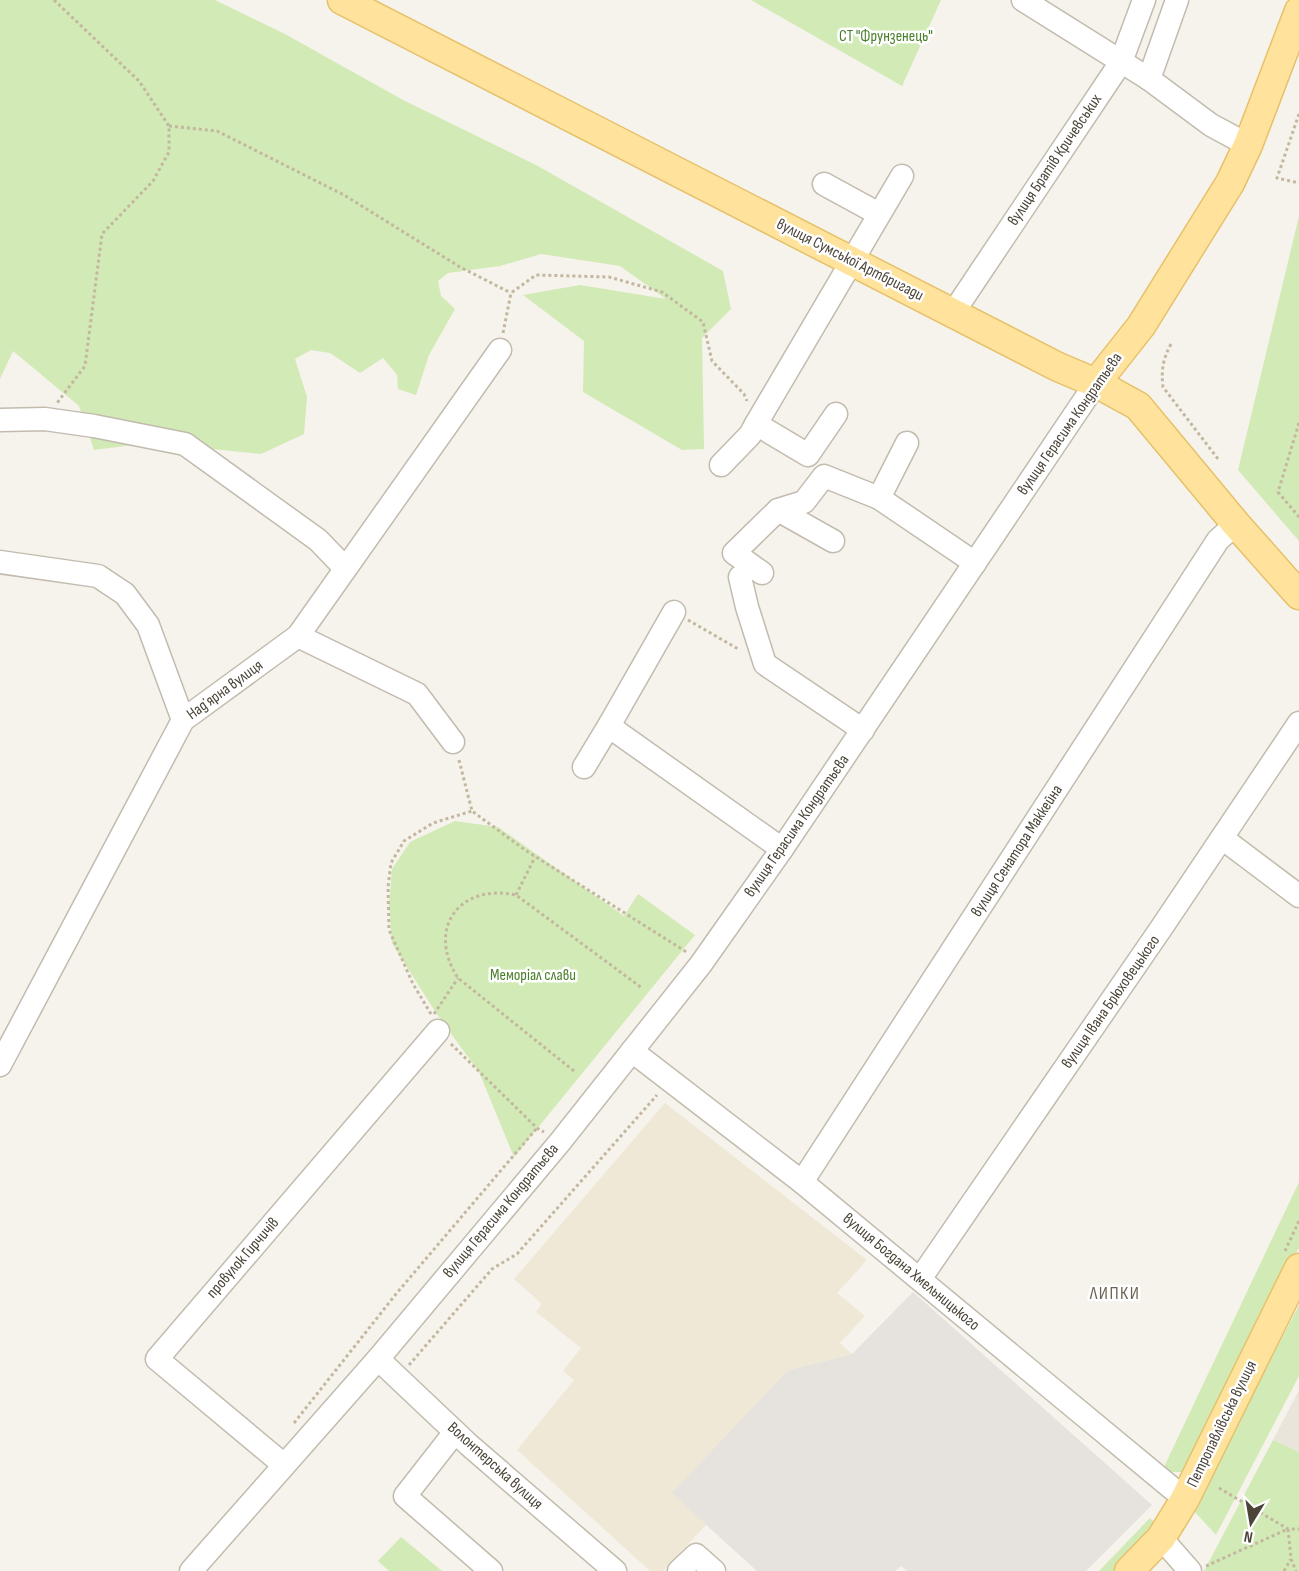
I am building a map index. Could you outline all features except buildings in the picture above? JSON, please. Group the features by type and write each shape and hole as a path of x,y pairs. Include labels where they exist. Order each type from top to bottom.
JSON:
{"main road":[{"name":"вулиця Сумської Артбригади","path":"342,0 1138,406 1236,524 1299,595"},
{"name":"вулиця Герасима Кондратьєва","path":"1096,383 1141,326 1230,183 1248,146 1299,11"},
{"name":"Петропавлівська вулиця","path":"1129,1571 1161,1538 1185,1499 1299,1268"}],"street":[{"path":"1023,0 1149,79 1211,125 1248,146"},
{"name":"вулиця Братів Кричевських","path":"953,313 1121,62 1144,0"},
{"path":"1149,79 1177,0"},
{"path":"721,465 750,435 902,176"},
{"path":"824,184 879,214"},
{"name":"Надʼярна вулиця","path":"0,1065 183,720 298,636 500,350"},
{"name":"вулиця Герасима Кондратьєва","path":"191,1571 378,1359 560,1142 701,964 863,730 1096,383"},
{"path":"756,424 808,455 836,414"},
{"path":"0,420 45,419 185,444 318,540 345,568"},
{"path":"879,498 907,443"},
{"path":"863,730 765,664 747,607 751,575 734,553 778,510 804,502 824,476 879,498 975,563"},
{"path":"778,510 833,541"},
{"name":"вулиця Сенатора Маккейна","path":"802,1182 1218,540 1236,524"},
{"path":"9,563 99,576 125,594 148,625 183,720"},
{"path":"584,766 674,612"},
{"path":"298,636 417,694 453,742"},
{"name":"вулиця Івана Брюховецького","path":"920,1279 1299,723"},
{"path":"610,724 617,732 782,849"},
{"path":"1222,838 1299,896"},
{"name":"провулок Гирчичів","path":"284,1466 156,1359 438,1031"},
{"name":"вулиця Богдана Хмельницького","path":"632,1051 802,1182 1185,1499"},
{"name":"Волонтерська вулиця","path":"378,1359 455,1432 615,1571"},
{"path":"455,1432 405,1496 491,1571"},
{"path":"1161,1538 1194,1570"},
{"path":"679,1571 696,1555 714,1571"}],"path":[{"path":"45,419 85,366 102,234 153,181 170,152 169,126 139,81 54,0"},
{"path":"1299,114 1277,178 1299,183"},
{"path":"169,126 217,131 344,195 460,267 511,293"},
{"path":"500,350 511,293 537,275 609,277 662,292 703,322 712,362 744,394 756,424"},
{"path":"1171,344 1163,360 1161,374 1163,387 1218,459"},
{"path":"1299,423 1278,492 1299,517"},
{"path":"674,612 765,664"},
{"path":"464,775 472,812 536,856 679,947 701,964"},
{"path":"458,978 432,1016 413,984 389,930 388,887 391,863 404,841 433,823 472,812"},
{"path":"516,896 536,856"},
{"path":"574,1071 458,978 449,964 445,947 446,930 454,914 466,901 482,894 499,892 516,896 642,988"},
{"path":"438,1031 537,1128 560,1142"},
{"path":"398,1377 492,1269 517,1254 656,1098 665,1076"},
{"path":"292,1425 396,1294 537,1128"},
{"path":"1219,1488 1288,1529"},
{"path":"1288,1529 1291,1559 1296,1571"},
{"path":"1194,1570 1288,1529 1299,1529"},
{"path":"1284,1571 1291,1559"}],"shaded area":[{"path":"665,1103 867,1260 837,1293 865,1316 840,1343 852,1354 788,1370 672,1493 706,1525 663,1571 650,1571 517,1450 574,1380 563,1371 581,1348 536,1312 542,1304 514,1279"},
{"path":"913,1292 1152,1505 1086,1571 907,1571 901,1566 895,1571 757,1571 671,1493 788,1370 852,1354"},
{"path":"1299,1390 1299,1452 1273,1440"}],"green space":[{"path":"0,0 215,0 285,34 403,100 536,165 723,271 731,309 702,338 704,449 682,450 583,392 584,341 523,295 580,285 666,299 620,266 541,254 500,266 448,273 438,281 441,296 455,309 429,355 416,395 398,389 397,375 383,358 360,373 330,353 311,350 295,359 307,397 304,434 261,454 175,445 133,445 94,450 79,406 13,351 0,379"},
{"name":"СТ \"Фрунзенець\"","path":"751,0 941,0 902,86"},
{"path":"1299,216 1299,541 1238,470"},
{"name":"Меморіал слави","path":"455,821 498,827 624,916 638,894 695,935 514,1157 479,1072 436,1013 392,943 389,905 392,869 410,842"},
{"path":"1299,1182 1299,1248 1184,1472 1172,1472 1164,1467"},
{"path":"1299,1305 1299,1376 1216,1535 1193,1510"},
{"path":"1273,1440 1299,1452 1299,1571 1204,1571"},
{"path":"1150,1518 1160,1528 1119,1571 1099,1571"},
{"path":"401,1537 442,1571 389,1571 378,1561"}],"district":[{"name":"ЛИПКИ","path":"1115,1293"}]}
